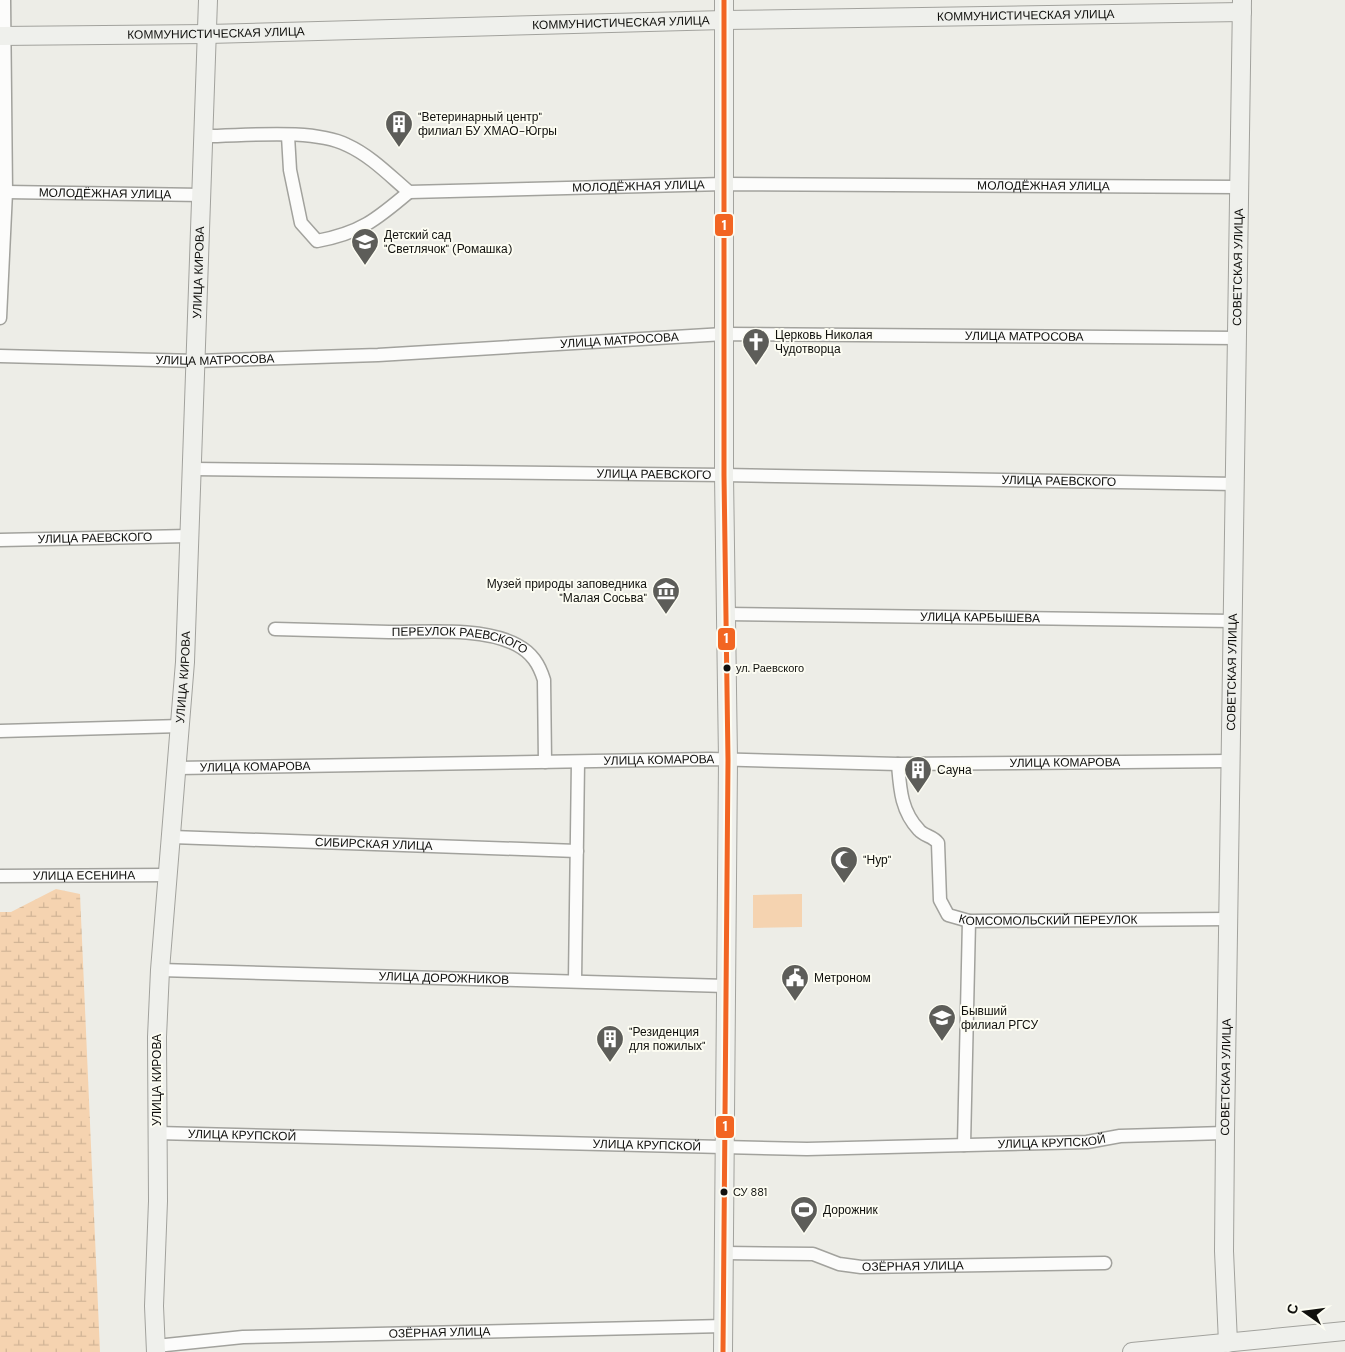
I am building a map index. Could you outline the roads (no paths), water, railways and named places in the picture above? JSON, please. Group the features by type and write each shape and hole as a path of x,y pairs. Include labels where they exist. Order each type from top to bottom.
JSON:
{"street":[{"path":"0,318 6,192 1,36 4,0"},
{"name":"УЛИЦА КИРОВА","path":"156,1349 154,1306 158,1201 156,1069 160,970 181,726 193,469 208,0"},
{"path":"723,1352 728,760 724,475 724,0"},
{"name":"КОММУНИСТИЧЕСКАЯ УЛИЦА","path":"1,36 208,34 1242,6"},
{"name":"СОВЕТСКАЯ УЛИЦА","path":"1228,1343 1224,1260 1225,1133 1242,6"},
{"path":"205,136 288,136 329,139 345,144 371,160 409,192 378,219 344,236 317,241 301,223 290,170 288,136"},
{"name":"МОЛОДЁЖНАЯ УЛИЦА","path":"409,192 724,184 1240,187"},
{"name":"МОЛОДЁЖНАЯ УЛИЦА","path":"6,192 203,195"},
{"name":"УЛИЦА МАТРОСОВА","path":"0,356 128,361 378,355 724,334 1238,338"},
{"name":"УЛИЦА РАЕВСКОГО","path":"193,469 724,475 1236,484"},
{"name":"УЛИЦА РАЕВСКОГО","path":"0,540 189,536"},
{"name":"УЛИЦА КАРБЫШЕВА","path":"726,614 1233,621"},
{"name":"ПЕРЕУЛОК РАЕВСКОГО","path":"275,629 455,633 485,635 516,644 533,658 540,668 544,680 545,762"},
{"path":"0,731 181,726"},
{"name":"УЛИЦА КОМАРОВА","path":"178,768 728,760 898,764 1231,761"},
{"path":"575,980 578,762"},
{"name":"КОМСОМОЛЬСКИЙ ПЕРЕУЛОК","path":"898,764 902,804 906,813 920,831 934,839 940,849 940,900 943,909 948,915 969,920 1228,919"},
{"name":"СИБИРСКАЯ УЛИЦА","path":"172,838 577,851"},
{"name":"УЛИЦА ЕСЕНИНА","path":"0,876 169,875"},
{"path":"964,1145 969,920"},
{"name":"УЛИЦА ДОРОЖНИКОВ","path":"160,970 575,980 726,986"},
{"name":"УЛИЦА КРУПСКОЙ","path":"157,1133 862,1149 1087,1142 1120,1136 1225,1133"},
{"name":"ОЗЁРНАЯ УЛИЦА","path":"724,1253 813,1254 839,1264 869,1267 1105,1263"},
{"name":"ОЗЁРНАЯ УЛИЦА","path":"156,1349 243,1337 724,1326"},
{"path":"1132,1352 1345,1331"}],"place":[{"name":"\"Ветеринарный центр\" филиал БУ ХМАО-Югры","path":"399,148"},
{"name":"Детский сад \"Светлячок\" (Ромашка)","path":"365,266"},
{"name":"Церковь Николая Чудотворца","path":"756,366"},
{"name":"Музей природы заповедника \"Малая Сосьва\"","path":"666,615"},
{"name":"ул. Раевского","path":"727,668"},
{"name":"Сауна","path":"918,794"},
{"name":"\"Нур\"","path":"844,884"},
{"name":"Метроном","path":"795,1002"},
{"name":"Бывший филиал РГСУ","path":"942,1042"},
{"name":"\"Резиденция для пожилых\"","path":"610,1063"},
{"name":"СУ 881","path":"724,1192"},
{"name":"Дорожник","path":"804,1234"}]}
